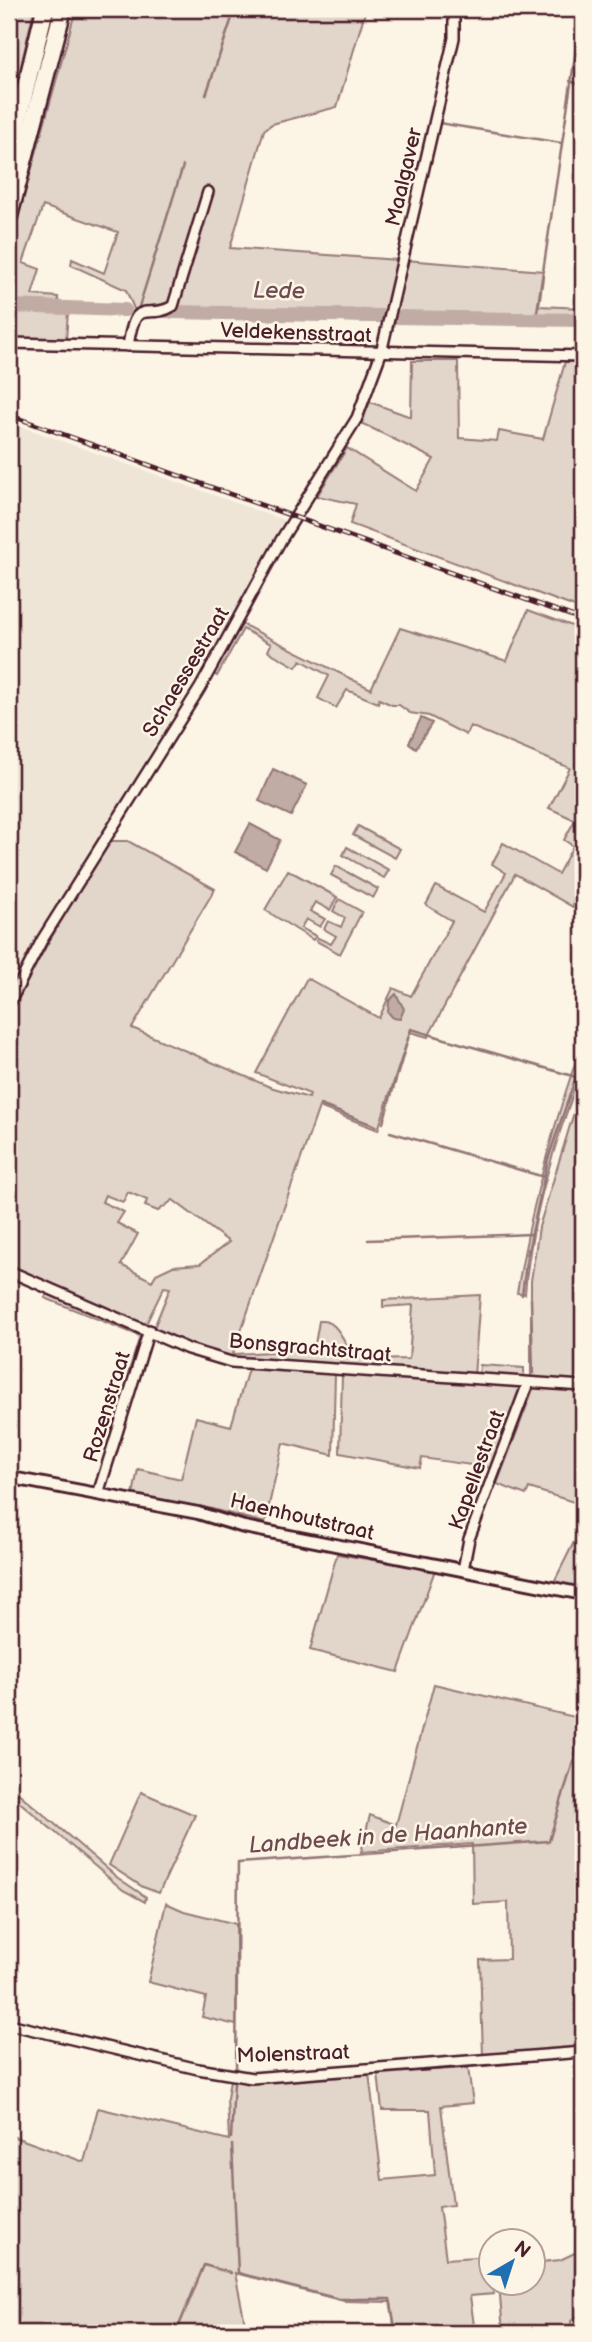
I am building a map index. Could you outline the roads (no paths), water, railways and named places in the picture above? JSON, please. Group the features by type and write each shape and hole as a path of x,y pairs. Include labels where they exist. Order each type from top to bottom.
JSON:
{"highway":[{"path":"9,156 45,9"},
{"path":"9,216 63,9"}],"street":[{"name":"Maalgaver","path":"382,353 454,38 454,9"},
{"path":"128,346 131,324 138,315 146,309 166,309 173,306 208,192"},
{"name":"Veldekensstraat","path":"9,343 583,356"},
{"name":"Schaessestraat","path":"9,1004 42,940 200,688 285,533 348,435 382,353"},
{"name":"Bonsgrachtstraat","path":"9,1271 188,1349 231,1362 583,1386"},
{"name":"Rozenstraat","path":"98,1494 149,1330"},
{"name":"Kapellestraat","path":"463,1570 469,1539 528,1383"},
{"path":"9,1489 10,1475"},
{"name":"Haenhoutstraat","path":"10,1475 583,1594"},
{"name":"Molenstraat","path":"9,2024 198,2069 252,2078 583,2052"}],"waterway":[{"path":"206,95 235,9"},
{"path":"536,319 582,9"},
{"path":"570,81 583,86"},
{"path":"439,123 561,143"},
{"path":"138,310 183,166"},
{"name":"Lede","path":"9,306 125,310"},
{"name":"Lede","path":"172,312 385,316"},
{"name":"Lede","path":"394,317 583,320"},
{"path":"383,1123 411,1029 576,1077"},
{"path":"522,1295 527,1256 548,1159 583,1056"},
{"path":"320,1105 376,1126"},
{"path":"390,1132 544,1177"},
{"path":"368,1240 531,1234"},
{"path":"531,1299 533,1373"},
{"name":"Landbeek in de Haanhante","path":"236,2073 238,1863 549,1841 583,1729"},
{"name":"Landbeek in de Haanhante","path":"231,2138 234,2084"},
{"path":"232,2145 238,2273 339,2299 390,2299 396,2333"},
{"name":"Landbeek in de Haanhante","path":"176,2333 204,2265 231,2273"}],"railway":[{"path":"9,415 583,620"}]}
